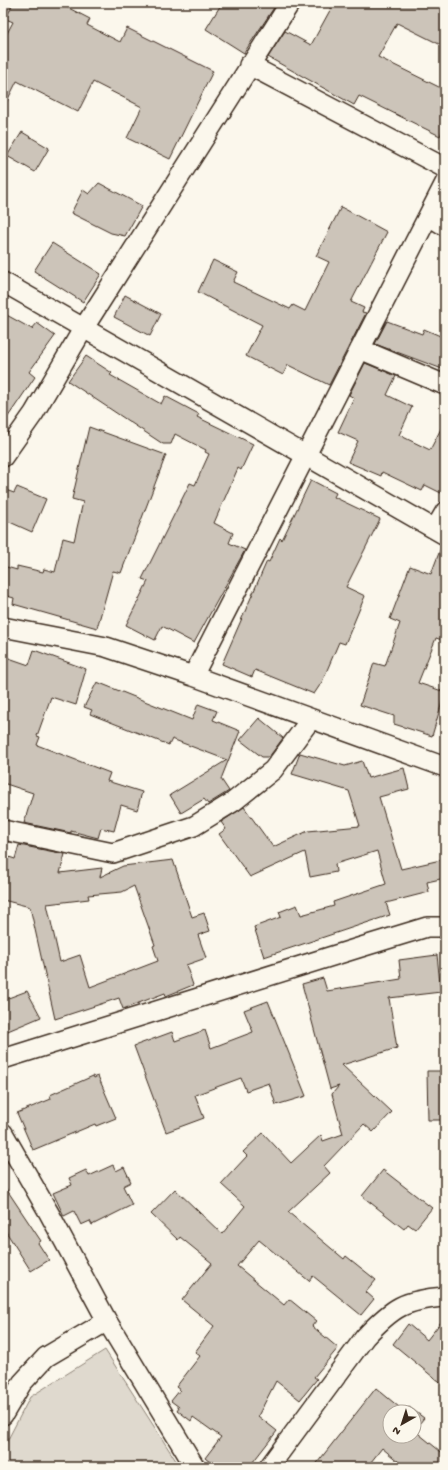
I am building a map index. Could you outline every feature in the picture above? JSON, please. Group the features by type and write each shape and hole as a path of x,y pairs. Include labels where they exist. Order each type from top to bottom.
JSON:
{"street":[{"path":"3,457 34,414 83,329 249,65 290,3"},
{"path":"249,65 445,168"},
{"path":"193,676 445,183"},
{"path":"429,216 445,226"},
{"path":"3,282 440,532 445,512"},
{"path":"360,349 445,385"},
{"path":"3,627 106,646 311,719 443,763"},
{"path":"3,830 112,853 194,826 233,802 273,770 311,719"},
{"path":"3,1059 427,927 445,927"},
{"path":"3,1133 49,1212 107,1321 195,1467"},
{"path":"269,1467 365,1337 382,1318 401,1305 423,1299 445,1297"},
{"path":"3,1415 22,1383 46,1357 107,1321"}],"shaded area":[{"path":"105,1350 180,1467 3,1467 3,1449 30,1397"}],"building":[{"path":"13,3 59,3 90,19 87,25 120,42 127,28 213,71 170,159 127,138 142,107 93,82 78,112 17,81 3,109 3,41 13,22 6,19"},
{"path":"222,3 277,3 244,53 206,29"},
{"path":"334,3 445,3 445,47 397,23 378,57 445,90 445,125 440,136 359,96 354,105 268,57 285,31 311,45"},
{"path":"22,132 49,148 35,172 7,156"},
{"path":"99,183 142,206 125,236 111,233 71,213 83,190 89,194"},
{"path":"341,207 387,232 351,302 364,308 362,312 366,313 329,385 288,365 283,375 246,356 262,325 198,292 213,260 238,272 233,282 290,309 293,305 305,311 329,262 316,256"},
{"path":"52,243 101,274 83,302 34,271"},
{"path":"125,295 161,314 150,336 114,317"},
{"path":"3,313 32,329 37,323 55,336 29,372 35,377 3,424"},
{"path":"387,321 422,334 424,329 445,338 445,370 375,344"},
{"path":"86,356 112,373 110,375 161,404 165,396 199,414 197,417 253,444 241,470 238,468 214,523 233,533 229,543 245,550 194,643 162,626 155,640 126,625 148,581 142,579 190,483 195,485 209,454 205,452 206,450 175,434 171,444 163,444 68,381"},
{"path":"365,363 396,376 387,395 412,407 399,435 430,450 445,421 445,495 425,485 422,491 382,472 381,476 348,462 358,441 338,432 354,398 349,395"},
{"path":"89,427 166,455 121,573 113,571 97,628 13,604 14,598 3,595 3,566 17,570 17,566 43,572 44,569 55,572 63,538 74,541 83,502 72,499"},
{"path":"311,480 336,493 334,497 380,519 346,587 365,596 345,644 339,642 322,682 314,694 255,670 252,677 222,664 267,561 269,562 280,538 282,540"},
{"path":"17,487 46,499 32,532 3,519 3,489 14,493"},
{"path":"442,545 445,546 445,641 436,638 418,683 445,692 432,736 394,724 394,716 360,705 374,663 385,666 400,623 390,619 410,566 431,574"},
{"path":"34,650 86,669 76,705 51,697 37,736 40,737 37,745 110,773 107,781 142,792 137,810 121,805 114,831 101,828 98,838 71,831 71,833 24,823 33,793 3,783 3,656 29,665"},
{"path":"97,682 192,720 198,704 217,711 213,720 240,731 221,779 229,791 208,804 204,799 181,813 170,795 227,760 172,739 169,745 90,714 92,710 84,707"},
{"path":"259,718 283,738 269,757 262,757 240,740"},
{"path":"300,753 345,766 362,761 368,778 404,768 409,789 379,797 401,869 445,859 445,878 427,882 429,892 386,903 390,915 264,957 254,927 281,917 279,912 297,905 301,915 334,906 333,902 386,884 377,851 335,864 336,872 310,877 305,852 250,877 219,834 226,829 221,822 244,807 273,847 308,831 360,826 349,791 292,774"},
{"path":"19,845 65,854 60,873 102,868 100,877 123,866 173,860 192,917 204,913 210,931 198,935 206,958 186,965 193,985 166,996 165,993 123,1009 119,998 55,1019 30,907 3,900 3,855 15,859","holes":["134,886 155,945 153,946 158,961 90,987 80,955 60,962 47,904 89,899 88,895 122,892"]},
{"path":"437,955 441,992 389,998 397,1048 342,1065 392,1112 373,1132 364,1124 324,1166 330,1173 288,1212 344,1259 346,1256 376,1280 366,1292 374,1299 361,1315 313,1276 309,1281 259,1240 237,1266 284,1305 289,1299 316,1321 312,1326 338,1348 314,1377 317,1379 300,1400 276,1381 258,1416 277,1431 249,1467 216,1467 205,1458 221,1437 193,1417 191,1421 177,1410 179,1407 171,1401 180,1390 176,1387 200,1356 195,1352 214,1326 182,1300 212,1263 180,1237 178,1240 151,1214 175,1189 222,1234 245,1206 221,1184 247,1156 243,1152 263,1133 291,1163 321,1135 323,1141 343,1134 332,1094 339,1086 330,1089 302,984 323,978 327,991 401,979 399,960"},
{"path":"27,991 41,1017 3,1033 3,1000"},
{"path":"268,1001 306,1096 276,1105 269,1083 246,1091 241,1078 195,1095 204,1118 166,1132 134,1046 172,1032 175,1041 205,1030 211,1048 253,1032 244,1010"},
{"path":"427,1071 445,1071 445,1120 428,1120"},
{"path":"93,1076 94,1078 98,1076 116,1118 96,1126 95,1124 33,1150 17,1113 51,1099 50,1095"},
{"path":"113,1165 116,1171 124,1167 131,1182 123,1186 132,1205 92,1225 90,1221 81,1225 74,1211 64,1216 53,1193 72,1185 69,1178 86,1170 89,1176"},
{"path":"383,1170 432,1208 415,1229 408,1224 404,1229 362,1196"},
{"path":"3,1184 41,1241 38,1243 49,1260 31,1271 3,1227"},
{"path":"445,1317 445,1387 393,1344 408,1324 427,1340"},
{"path":"376,1388 395,1404 382,1404 382,1444 422,1444 422,1436 445,1455 445,1461 440,1467 405,1467 382,1448 367,1467 314,1467"}]}
